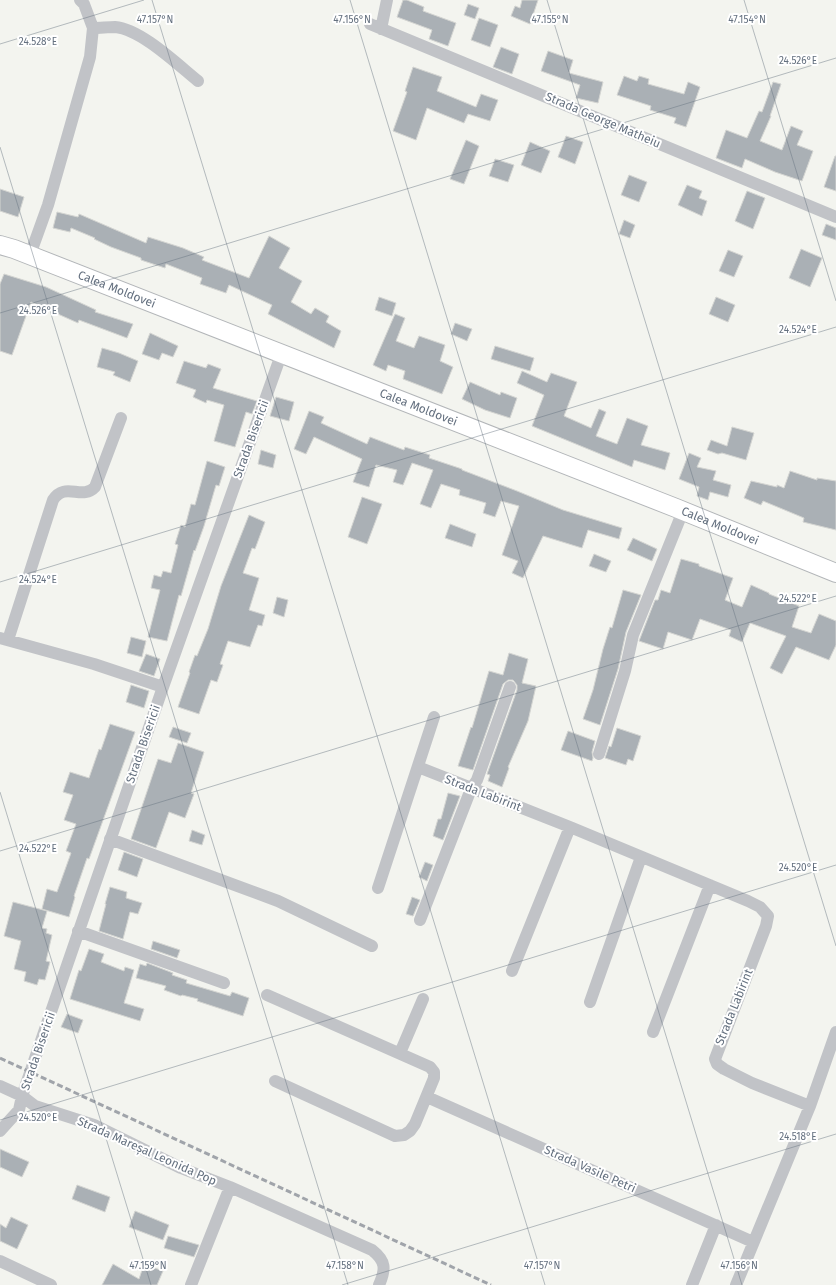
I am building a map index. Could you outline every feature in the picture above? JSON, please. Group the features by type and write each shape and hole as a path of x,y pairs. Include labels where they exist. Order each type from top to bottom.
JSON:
{"highway":[{"name":"Calea Moldovei","path":"0,245 30,255 683,511 836,573"}],"street":[{"path":"30,255 48,205 90,57 93,28 84,4 80,0"},
{"name":"Strada George Matheiu","path":"387,0 375,26 836,217"},
{"path":"93,28 116,27 134,33 154,45 198,81"},
{"name":"Strada Bisericii","path":"0,1130 19,1110 22,1096 78,931 281,354"},
{"path":"121,418 95,487 92,491 65,490 59,493 53,500 4,639 94,664 163,687"},
{"path":"599,754 625,671 632,635 683,511"},
{"path":"420,920 472,789 477,780 510,687"},
{"path":"378,888 434,717"},
{"name":"Strada Labirint","path":"418,767 570,827 760,907 768,916 766,926 714,1059 717,1064 752,1083 810,1106"},
{"path":"512,972 570,827"},
{"path":"110,839 278,901 372,946"},
{"path":"590,1002 641,857"},
{"path":"653,1032 710,885"},
{"path":"78,931 224,983"},
{"path":"267,995 400,1053 430,1067 434,1072 434,1078 427,1097 410,1131 404,1135 395,1136 275,1081"},
{"path":"400,1053 423,999"},
{"path":"736,1285 810,1106 836,1032"},
{"name":"Strada Mareșal Leonida Pop","path":"0,1086 22,1096 35,1106 55,1114 76,1118 94,1125 181,1168 230,1187 372,1250 378,1255 384,1268 379,1285"},
{"name":"Strada Vasile Petri","path":"427,1097 753,1242"},
{"name":"Strada Mareșal Leonida Pop","path":"191,1285 230,1187"},
{"path":"692,1285 716,1225"},
{"path":"0,1261 51,1285"}],"building":[{"path":"403,0 407,0 424,7 423,11 456,23 448,46 429,39 432,30 397,17"},
{"path":"522,0 538,0 530,24 511,16 515,6 520,8"},
{"path":"468,4 479,8 475,19 464,15"},
{"path":"479,18 498,25 490,47 471,40"},
{"path":"501,47 519,54 512,74 493,67"},
{"path":"548,51 573,60 569,73 603,82 598,103 576,98 580,85 541,71"},
{"path":"413,67 442,77 437,91 476,107 481,94 498,100 490,121 468,114 464,123 427,108 416,140 393,131 407,92 405,91"},
{"path":"624,76 637,81 639,76 649,79 648,84 684,94 688,82 700,87 686,127 674,123 676,118 650,110 651,106 617,95"},
{"path":"773,82 781,84 771,116 760,141 782,150 791,126 803,131 797,145 813,151 802,181 775,172 745,159 742,168 716,158 726,130 747,138 759,111 762,112"},
{"path":"566,136 583,142 575,164 558,157"},
{"path":"466,140 479,146 464,184 450,179"},
{"path":"530,142 550,151 541,173 521,165"},
{"path":"836,156 836,191 824,187"},
{"path":"495,159 514,165 508,182 489,176"},
{"path":"629,175 647,182 639,202 621,195"},
{"path":"687,185 702,191 699,198 707,201 702,216 678,205"},
{"path":"0,189 24,197 18,217 0,211"},
{"path":"747,191 765,198 753,229 735,221"},
{"path":"57,212 78,217 79,214 146,243 148,237 183,248 204,257 202,260 249,278 269,236 290,248 279,268 302,281 291,302 311,314 315,308 329,316 326,322 341,331 334,348 268,314 272,305 229,285 226,293 200,284 202,278 166,264 165,268 141,260 141,258 111,247 94,239 95,238 71,228 70,232 53,228"},
{"path":"624,220 635,225 630,238 619,234"},
{"path":"826,224 836,228 836,240 822,235"},
{"path":"801,249 822,258 810,287 789,278"},
{"path":"728,250 743,256 734,277 719,271"},
{"path":"4,274 46,287 96,310 95,312 133,324 127,338 79,320 78,323 31,302 12,355 0,351 0,284"},
{"path":"379,297 396,303 392,316 375,310"},
{"path":"716,297 735,305 728,322 709,314"},
{"path":"395,314 405,318 396,341 414,348 419,336 445,345 440,361 453,367 442,394 403,379 405,371 388,365 386,371 373,365"},
{"path":"455,323 472,329 467,341 451,334"},
{"path":"150,333 178,346 173,357 162,353 159,360 142,354"},
{"path":"495,346 534,358 530,371 491,359"},
{"path":"102,348 138,361 130,382 113,375 115,372 97,367"},
{"path":"184,361 206,368 208,364 221,369 213,388 257,401 252,414 246,412 235,447 214,441 224,405 207,400 206,403 193,397 196,390 176,383"},
{"path":"522,371 547,382 551,373 577,382 564,416 591,428 599,409 606,412 596,436 617,444 627,418 648,426 641,445 670,453 665,470 634,460 632,467 532,426 544,395 517,383"},
{"path":"470,382 500,395 501,392 517,398 510,418 485,410 462,399"},
{"path":"276,397 294,402 289,421 270,416"},
{"path":"309,411 324,417 321,423 367,444 370,437 404,450 405,447 430,455 429,458 462,469 563,510 622,528 619,539 588,530 582,548 543,536 523,578 512,573 518,561 502,555 519,506 501,501 495,517 483,513 486,503 459,495 460,490 441,484 431,508 420,504 433,470 412,463 403,485 393,482 397,470 376,465 369,487 353,482 362,459 314,437 306,454 294,449"},
{"path":"732,427 754,433 746,460 707,450 711,440 727,446"},
{"path":"261,450 276,455 273,468 258,464"},
{"path":"689,453 701,458 697,467 716,471 713,480 731,485 728,497 710,492 708,500 697,496 699,487 679,479"},
{"path":"207,461 225,467 219,486 216,485 204,526 195,551 194,550 181,596 179,595 167,641 148,637 160,590 151,588 154,575 161,577 163,571 171,573 178,545 175,544 181,525 185,527 191,504 195,505"},
{"path":"790,471 817,480 817,478 836,481 836,530 803,522 804,518 763,501 761,505 744,498 751,481 777,487 777,485 784,488"},
{"path":"362,497 382,504 367,544 348,537"},
{"path":"249,515 265,522 255,549 252,548 243,573 259,578 249,610 265,615 262,626 258,625 250,647 228,641 220,664 223,665 217,682 211,680 199,714 178,707 195,655 197,656 208,629 221,586"},
{"path":"450,524 476,534 472,547 445,538"},
{"path":"633,538 657,549 652,561 627,550"},
{"path":"594,554 611,561 606,572 589,566"},
{"path":"681,559 699,564 699,566 733,578 725,600 742,607 751,585 799,606 792,627 811,633 819,614 836,621 836,645 829,660 796,647 782,674 770,668 786,636 750,623 742,642 729,636 731,630 700,619 692,640 668,632 663,649 639,641 655,600 658,600 661,590 670,593"},
{"path":"623,590 641,595 626,632 618,669 600,725 583,719 593,690 603,649 610,627 612,628"},
{"path":"277,597 288,600 284,617 273,613"},
{"path":"131,637 146,641 142,657 127,653"},
{"path":"509,653 528,659 522,683 536,686 528,721 508,767 509,768 502,787 488,781 490,775 487,774 517,690 517,685 513,680 508,680 503,684 473,770 458,766 471,727 472,728 489,671 503,675"},
{"path":"146,654 160,659 154,676 139,671"},
{"path":"131,685 149,691 144,708 126,702"},
{"path":"110,724 135,732 89,859 87,858 74,896 75,897 69,917 42,909 47,889 57,892 71,853 66,851 76,824 64,820 73,795 63,792 70,772 89,778"},
{"path":"173,727 191,733 187,743 169,737"},
{"path":"617,728 641,736 633,761 628,759 626,765 605,758 609,746 611,747"},
{"path":"568,731 595,741 592,752 592,761 561,750"},
{"path":"178,743 204,752 191,793 194,794 185,818 169,812 156,848 131,839 158,759 171,763"},
{"path":"448,793 460,796 443,840 433,836 438,819 441,819"},
{"path":"192,830 205,835 202,845 189,841"},
{"path":"124,852 143,859 137,877 118,870"},
{"path":"425,862 433,865 427,881 419,877"},
{"path":"110,887 127,892 126,898 142,903 138,914 130,912 123,939 99,931"},
{"path":"412,897 420,900 413,916 406,914"},
{"path":"13,902 47,911 42,928 47,929 46,933 52,935 46,961 50,962 45,980 39,979 37,985 24,981 26,972 14,969 21,941 4,936"},
{"path":"153,941 180,950 177,958 151,949"},
{"path":"89,949 104,954 101,962 124,971 125,967 134,970 124,1003 144,1009 140,1021 70,999 79,970 81,971"},
{"path":"147,963 173,973 172,975 187,980 186,983 230,996 232,992 249,998 243,1016 197,1001 198,999 181,996 164,990 166,986 136,978 140,964 146,966"},
{"path":"67,1014 83,1020 78,1033 61,1027"},
{"path":"0,1149 29,1162 22,1177 0,1167"},
{"path":"77,1185 110,1197 105,1212 72,1199"},
{"path":"135,1211 169,1225 163,1240 129,1227"},
{"path":"11,1217 28,1225 17,1249 0,1241 0,1224 6,1228"},
{"path":"168,1236 199,1245 194,1257 164,1248"},
{"path":"113,1264 139,1279 144,1264 163,1271 157,1285 102,1285"}],"railway":[{"path":"0,1058 491,1285"}]}
